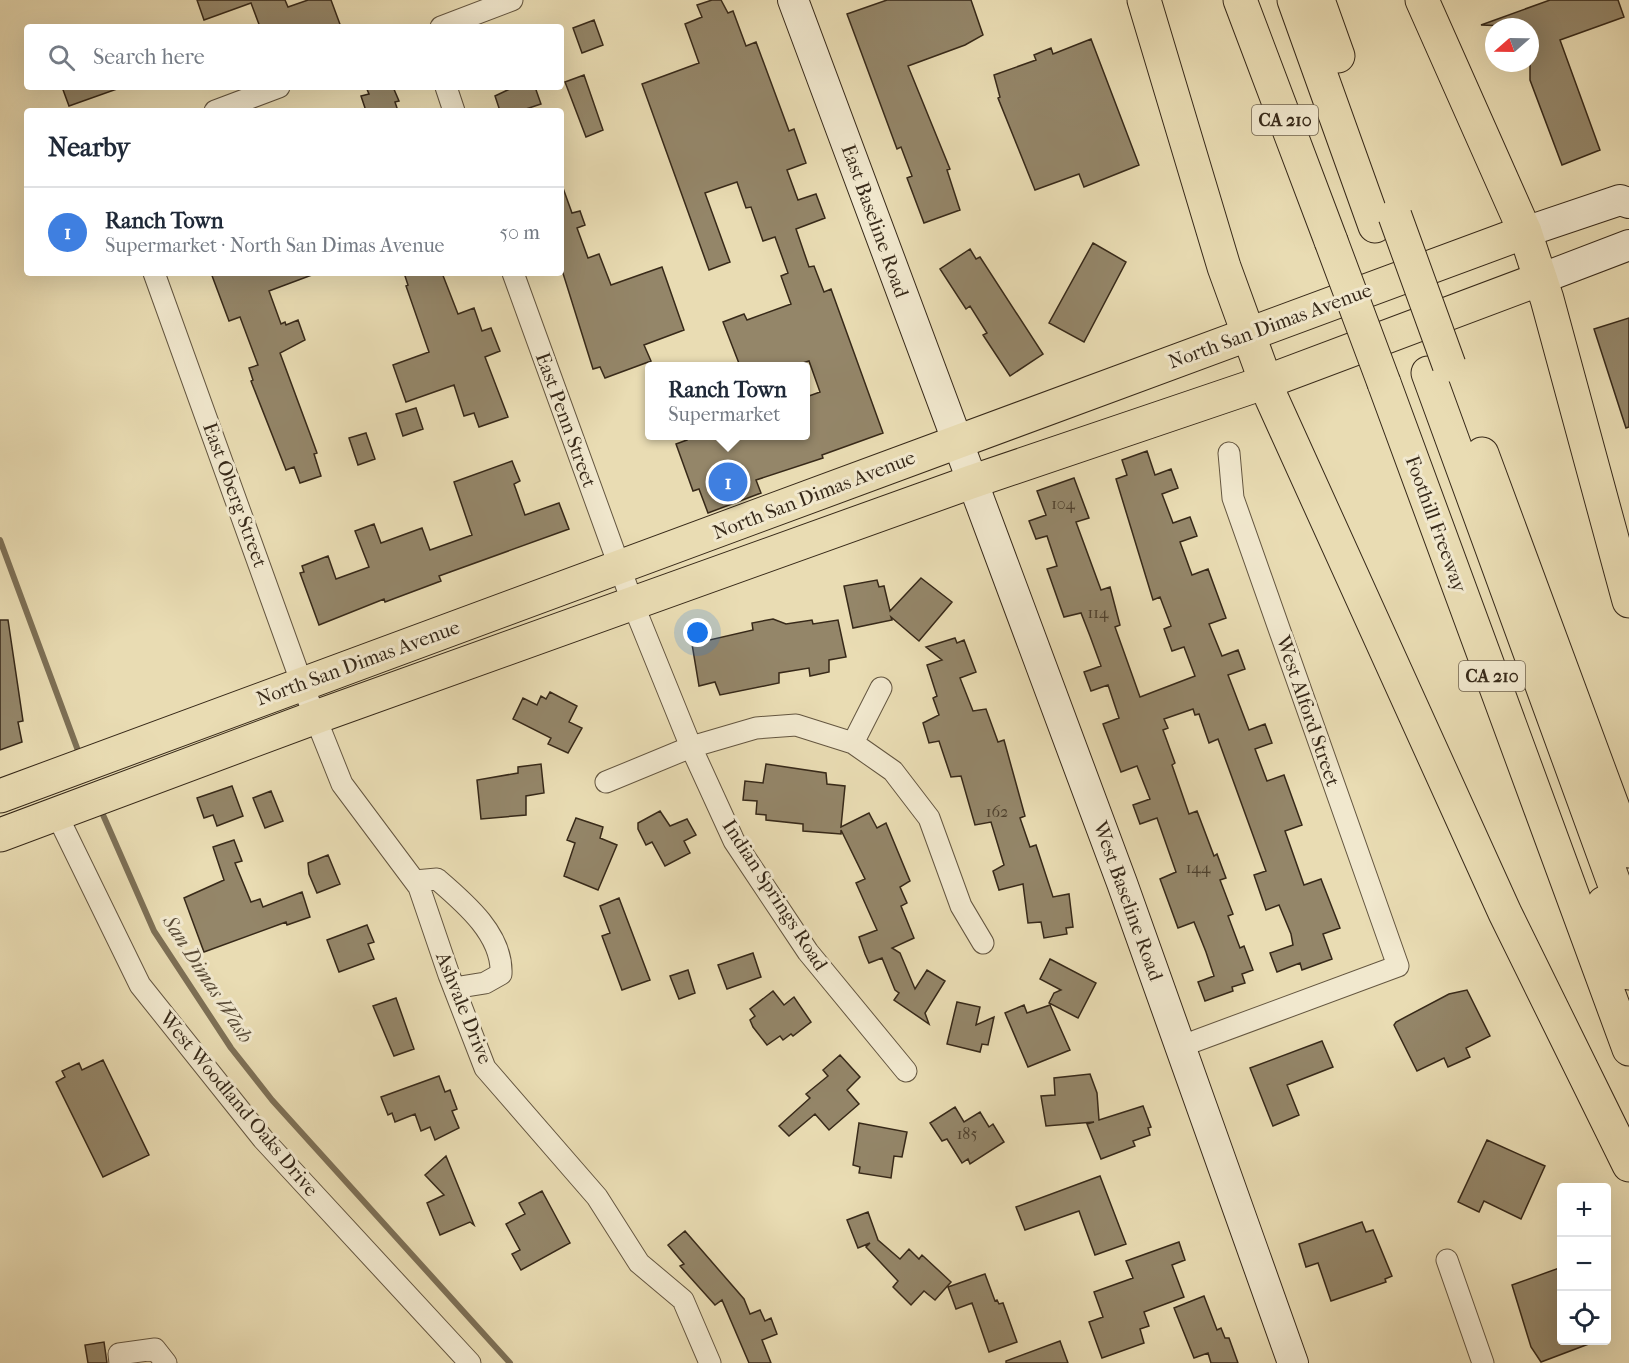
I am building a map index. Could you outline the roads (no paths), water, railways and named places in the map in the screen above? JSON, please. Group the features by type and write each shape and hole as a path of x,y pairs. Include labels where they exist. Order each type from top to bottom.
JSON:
{"main road":[{"name":"East Baseline Road","path":"793,0 956,442"},
{"path":"1144,0 1224,267 1266,382 1505,913 1629,1164"},
{"name":"Foothill Freeway","path":"1240,0 1429,504 1629,1049"},
{"path":"1294,0 1385,221 1629,924"},
{"path":"1318,0 1385,221"},
{"path":"1422,0 1526,232 1629,601"},
{"name":"North San Dimas Avenue","path":"0,796 1526,232 1620,200 1629,203"},
{"name":"North San Dimas Avenue","path":"0,835 316,717 971,482 1266,382 1629,245"},
{"path":"1438,369 1629,850"},
{"name":"West Baseline Road","path":"956,442 1182,1046 1293,1363"},
{"path":"1429,504 1470,533 1629,973"}],"street":[{"path":"449,24 512,0"},
{"path":"223,108 271,90"},
{"path":"447,90 453,108"},
{"name":"East Oberg Street","path":"155,276 302,684 316,717"},
{"name":"East Penn Street","path":"514,276 620,567"},
{"name":"West Alford Street","path":"1182,1046 1398,966 1233,498 1229,453"},
{"name":"Indian Springs Road","path":"620,567 691,747 734,841 808,952 906,1071"},
{"path":"853,743 881,688"},
{"name":"Ashvale Drive","path":"316,717 342,784 415,882 485,1068 597,1197 639,1263 683,1300 710,1363"},
{"path":"606,782 691,747 756,728 796,725 853,743 893,771 929,818 961,906 983,943"},
{"name":"West Woodland Oaks Drive","path":"82,804 140,985 263,1139 470,1363"},
{"path":"415,882 437,879 454,893 495,940 502,960 501,975 485,983 454,988"},
{"path":"1448,1260 1483,1363"},
{"path":"120,1363 119,1354 155,1349 166,1363"}],"waterway":[{"name":"San Dimas Wash","path":"0,540 80,756"},
{"name":"San Dimas Wash","path":"100,808 154,931 231,1048 272,1100 510,1363"}],"place":[{"name":"Ranch Town","path":"728,482"}]}
